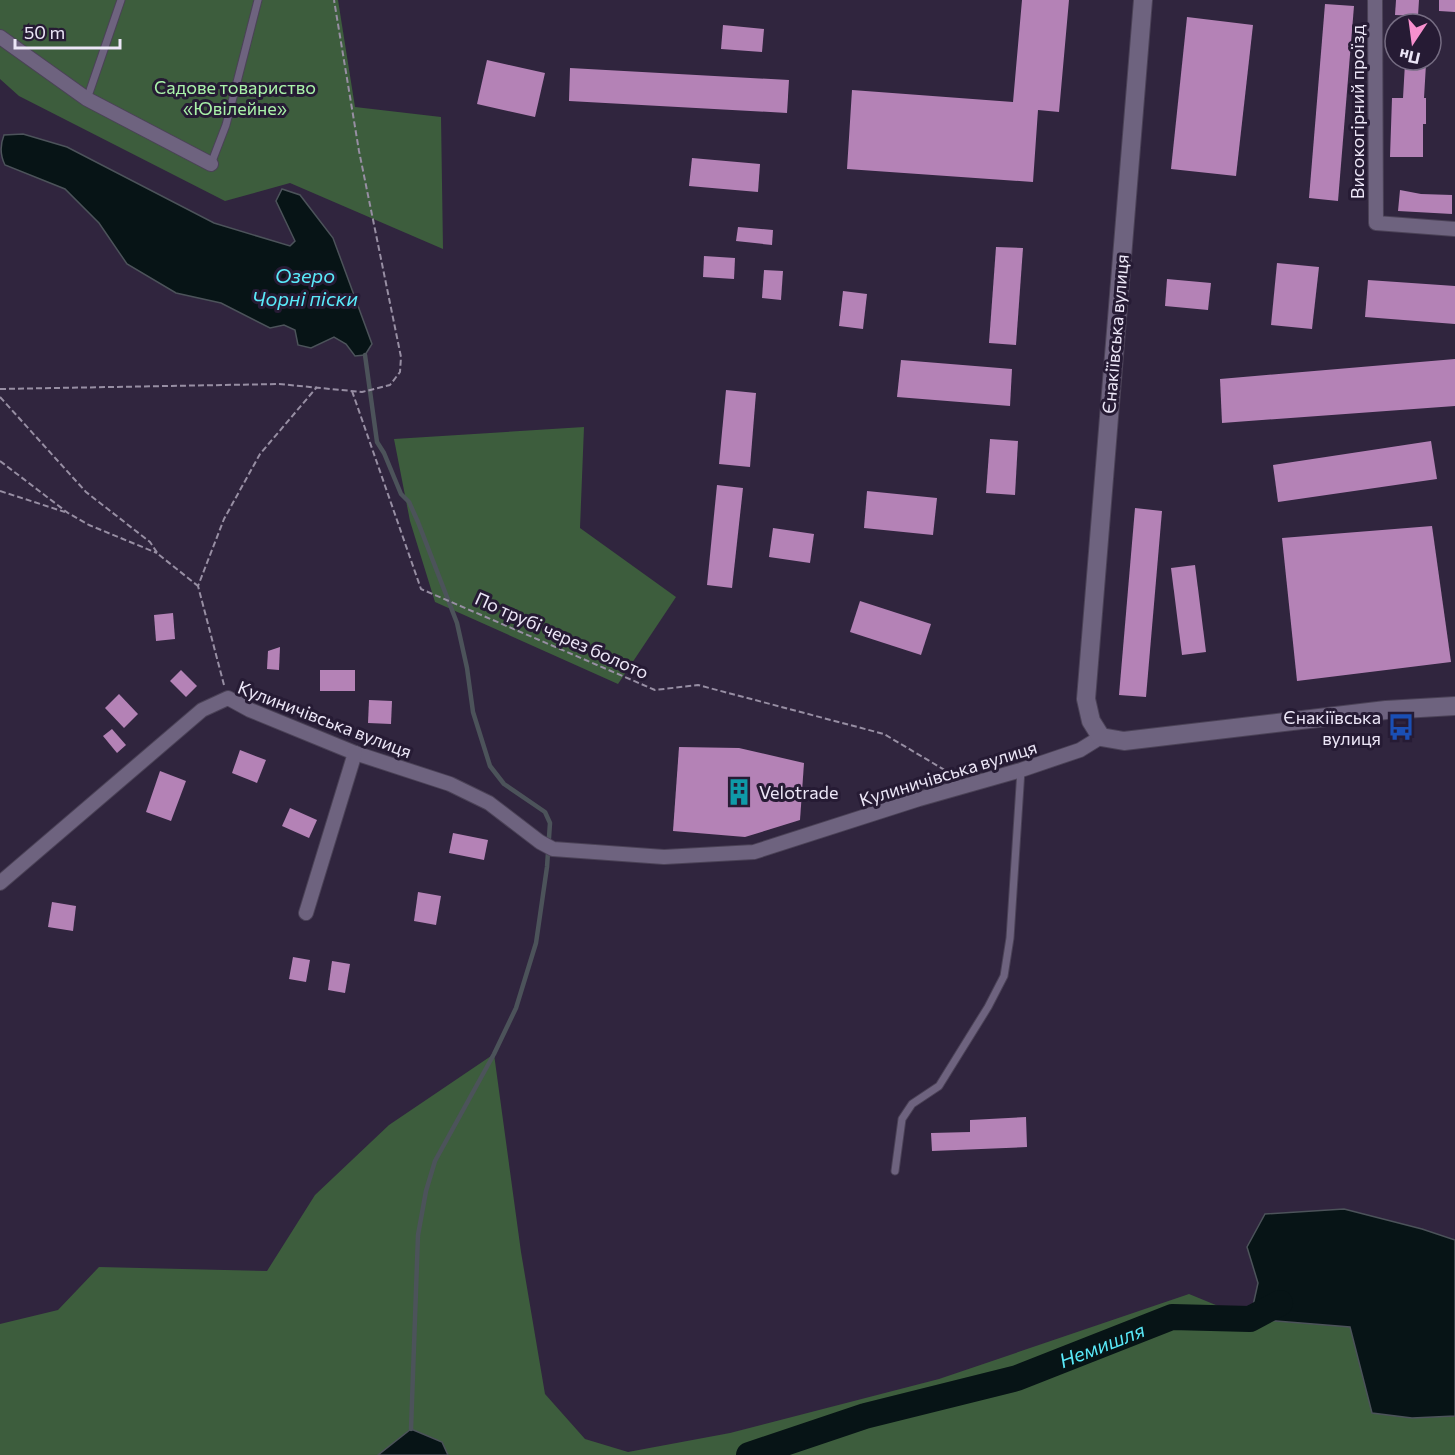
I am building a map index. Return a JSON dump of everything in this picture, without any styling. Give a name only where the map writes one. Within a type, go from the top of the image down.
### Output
[{"type":"street","name":"Єнакіївська вулиця","points":[[1101,737],[1091,721],[1086,699],[1143,0]]},
{"type":"street","name":"Високогірний проїзд","points":[[1375,0],[1376,223],[1455,229]]},
{"type":"street","points":[[0,37],[87,99],[211,164]]},
{"type":"street","name":"Кулиничівська вулиця","points":[[0,883],[202,710],[228,698],[250,710],[355,753],[450,784],[489,803],[540,842],[553,849],[664,857],[754,852],[970,784],[1022,770],[1080,750],[1101,737]]},
{"type":"street","points":[[1101,737],[1124,741],[1386,710],[1455,706]]},
{"type":"street","points":[[306,913],[355,753]]},
{"type":"lane","points":[[87,99],[121,0]]},
{"type":"lane","points":[[211,164],[226,125],[258,0]]},
{"type":"lane","points":[[896,1171],[902,1119],[912,1104],[939,1086],[988,1007],[1004,976],[1010,938],[1022,770]]},
{"type":"path","points":[[0,389],[279,384],[362,392],[390,385],[400,372],[401,357],[359,151],[334,0]]},
{"type":"path","points":[[228,698],[198,586],[224,519],[260,454],[317,387]]},
{"type":"path","name":"По трубі через болото","points":[[352,391],[421,589],[655,690],[698,685],[884,734],[970,784]]},
{"type":"path","points":[[0,397],[86,492],[150,542],[158,554]]},
{"type":"path","points":[[0,461],[68,513],[89,525],[158,554],[198,586]]},
{"type":"path","points":[[0,491],[68,513]]},
{"type":"green space","name":"Садове товариство «Ювілейне»","points":[[0,0],[338,0],[355,107],[441,117],[443,249],[290,183],[225,201],[19,96],[0,79]]},
{"type":"green space","points":[[584,427],[580,528],[676,597],[618,684],[435,602],[410,521],[394,439]]},
{"type":"green space","points":[[494,1054],[521,1252],[545,1394],[585,1439],[628,1452],[730,1433],[939,1379],[1189,1294],[1250,1319],[1350,1327],[1364,1383],[1412,1418],[1455,1416],[1455,1455],[448,1455],[442,1442],[411,1429],[378,1455],[0,1455],[0,1324],[58,1310],[99,1267],[267,1271],[315,1195],[389,1125]]},
{"type":"water","name":"Озеро Чорні піски","points":[[23,134],[67,147],[214,223],[290,246],[295,241],[276,201],[282,189],[300,195],[333,238],[372,344],[365,355],[355,356],[346,344],[334,337],[311,348],[298,345],[295,330],[284,325],[270,328],[221,303],[176,293],[127,264],[99,223],[65,189],[5,165],[1,150],[4,135]]},
{"type":"water","points":[[1344,1209],[1455,1240],[1455,1416],[1412,1418],[1372,1413],[1350,1327],[1250,1319],[1258,1283],[1247,1247],[1265,1214]]},
{"type":"water","points":[[411,1429],[442,1442],[448,1455],[378,1455]]},
{"type":"building","points":[[1022,0],[1069,0],[1059,112],[1038,110],[1033,182],[847,169],[852,90],[1013,102]]},
{"type":"building","points":[[1396,0],[1419,0],[1418,12],[1395,12]]},
{"type":"building","points":[[1439,0],[1455,0],[1455,12],[1439,11]]},
{"type":"building","points":[[1325,4],[1354,6],[1338,201],[1309,198]]},
{"type":"building","points":[[1187,17],[1253,25],[1236,176],[1171,169]]},
{"type":"building","points":[[723,25],[764,29],[762,52],[721,49]]},
{"type":"building","points":[[487,60],[545,73],[535,117],[477,104]]},
{"type":"building","points":[[570,68],[789,80],[787,113],[569,101]]},
{"type":"building","points":[[1404,72],[1426,72],[1426,124],[1423,124],[1423,157],[1390,157],[1392,98],[1403,98]]},
{"type":"building","points":[[692,158],[760,164],[758,192],[689,186]]},
{"type":"building","points":[[1400,190],[1421,194],[1452,195],[1452,214],[1398,211]]},
{"type":"building","points":[[738,227],[773,230],[772,245],[736,241]]},
{"type":"building","points":[[996,247],[1023,248],[1016,345],[989,343]]},
{"type":"building","points":[[704,256],[735,258],[734,279],[703,277]]},
{"type":"building","points":[[1277,263],[1319,267],[1312,329],[1271,325]]},
{"type":"building","points":[[764,270],[783,271],[781,300],[762,298]]},
{"type":"building","points":[[1167,279],[1211,283],[1208,310],[1165,306]]},
{"type":"building","points":[[1368,280],[1455,286],[1455,324],[1365,317]]},
{"type":"building","points":[[843,291],[867,294],[863,329],[839,326]]},
{"type":"building","points":[[1455,359],[1455,406],[1222,423],[1220,379]]},
{"type":"building","points":[[901,360],[1012,369],[1010,406],[897,397]]},
{"type":"building","points":[[726,390],[756,393],[750,467],[719,464]]},
{"type":"building","points":[[990,439],[1018,441],[1015,495],[986,493]]},
{"type":"building","points":[[1431,441],[1437,479],[1278,502],[1273,465]]},
{"type":"building","points":[[717,485],[743,488],[732,588],[707,585]]},
{"type":"building","points":[[867,491],[937,498],[933,535],[864,528]]},
{"type":"building","points":[[1135,508],[1162,511],[1146,697],[1119,695]]},
{"type":"building","points":[[1432,526],[1451,662],[1297,681],[1282,538]]},
{"type":"building","points":[[773,528],[814,534],[810,563],[769,557]]},
{"type":"building","points":[[1195,565],[1206,652],[1182,655],[1171,568]]},
{"type":"building","points":[[860,601],[931,624],[921,655],[850,632]]},
{"type":"building","points":[[173,613],[175,639],[156,641],[154,615]]},
{"type":"building","points":[[280,647],[279,670],[267,669],[268,651]]},
{"type":"building","points":[[181,670],[197,686],[186,697],[170,681]]},
{"type":"building","points":[[320,670],[355,670],[355,691],[320,691]]},
{"type":"building","points":[[119,694],[138,714],[124,728],[105,708]]},
{"type":"building","points":[[369,700],[392,701],[391,724],[368,723]]},
{"type":"building","points":[[112,729],[126,745],[117,753],[103,736]]},
{"type":"building","name":"Velotrade","points":[[679,747],[739,748],[804,763],[800,820],[745,837],[673,831]]},
{"type":"building","points":[[240,750],[266,760],[257,783],[232,773]]},
{"type":"building","points":[[160,771],[186,781],[171,821],[146,812]]},
{"type":"building","points":[[290,808],[317,820],[309,838],[282,826]]},
{"type":"building","points":[[453,833],[488,840],[484,860],[449,853]]},
{"type":"building","points":[[418,892],[441,896],[436,925],[414,921]]},
{"type":"building","points":[[52,902],[76,906],[73,931],[48,927]]},
{"type":"building","points":[[293,957],[310,960],[306,982],[289,979]]},
{"type":"building","points":[[332,961],[350,964],[345,993],[328,990]]},
{"type":"building","points":[[1026,1117],[1027,1147],[932,1151],[931,1133],[970,1132],[970,1120]]},
{"type":"waterway","points":[[365,355],[377,442],[401,494],[409,502],[418,522],[457,623],[467,668],[473,712],[490,766],[504,784],[545,812],[550,823],[547,867],[536,943],[516,1008],[494,1054],[435,1161],[426,1191],[418,1235],[411,1429]]},
{"type":"waterway","name":"Немишля","points":[[749,1455],[865,1416],[1017,1378],[1172,1317],[1250,1319],[1280,1303]]},
{"type":"place","name":"Єнакіївська вулиця","points":[[1401,727]]},
{"type":"place","name":"Velotrade","points":[[739,792]]}]
